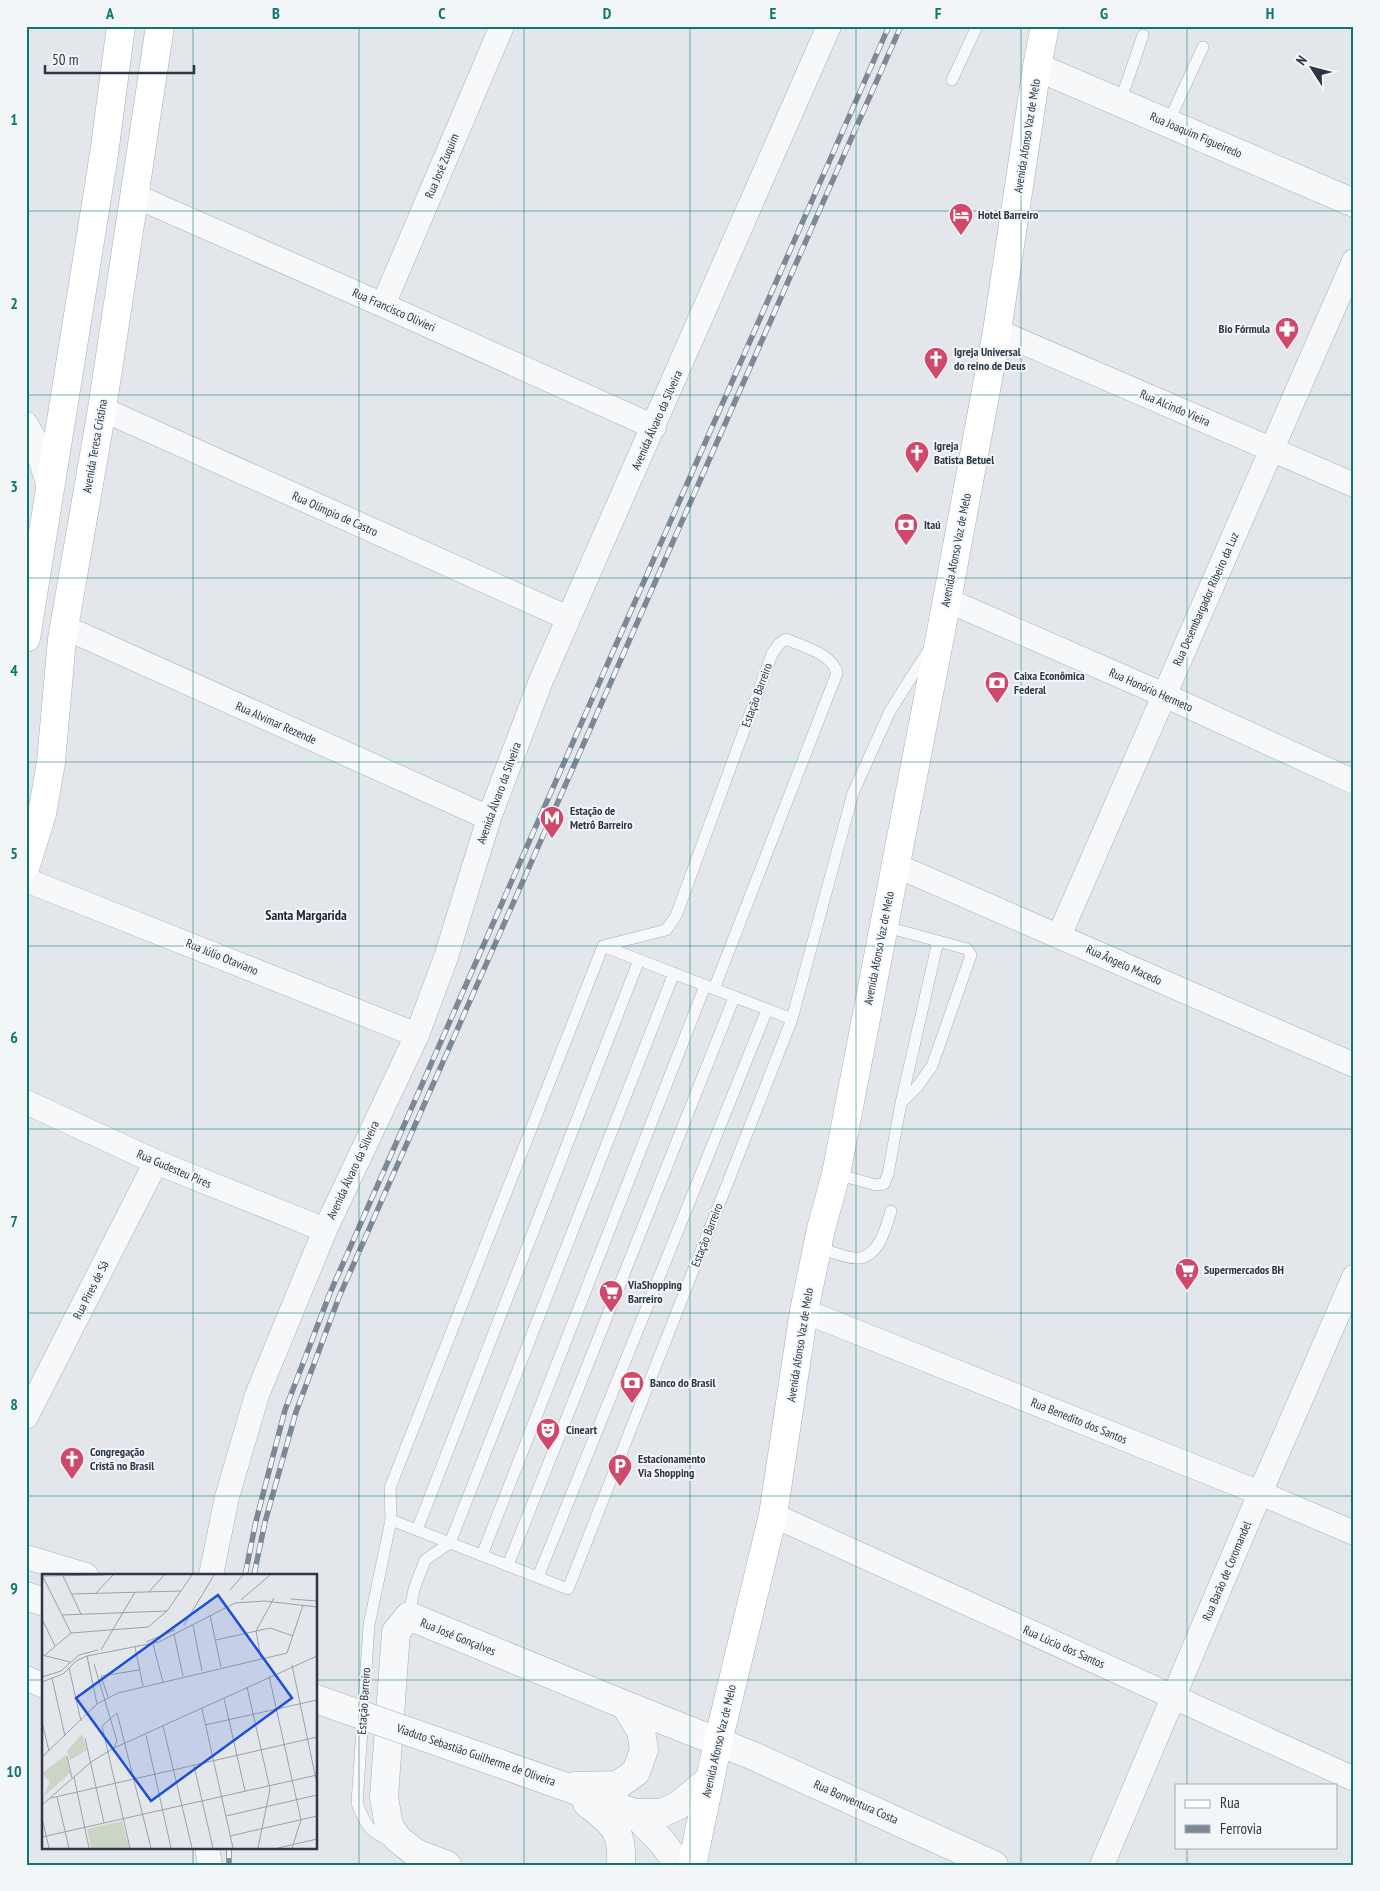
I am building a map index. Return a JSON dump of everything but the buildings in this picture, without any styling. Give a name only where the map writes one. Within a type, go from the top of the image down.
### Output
[{"type":"main road","points":[[26,638],[104,154],[121,26]]},
{"type":"main road","name":"Avenida Teresa Cristina","points":[[26,865],[42,814],[51,762],[64,627],[102,409],[160,26]]},
{"type":"main road","name":"Avenida Afonso Vaz de Melo","points":[[692,1865],[718,1742],[773,1515],[804,1311],[836,1174],[997,331],[1037,67],[1045,26]]},
{"type":"street","name":"Rua José Zuquim","points":[[383,305],[502,26]]},
{"type":"street","name":"Avenida Álvaro da Silveira","points":[[211,1574],[227,1497],[257,1395],[325,1230],[417,1035],[446,957],[489,818],[540,683],[829,26]]},
{"type":"street","name":"Rua Joaquim Figueiredo","points":[[1037,67],[1354,204]]},
{"type":"street","name":"Rua Francisco Olivieri","points":[[133,195],[654,427]]},
{"type":"street","name":"Rua Desembargador Ribeiro da Luz","points":[[1059,936],[1354,261]]},
{"type":"street","name":"Rua Alcindo Vieira","points":[[997,331],[1354,485]]},
{"type":"street","name":"Rua Olímpio de Castro","points":[[102,409],[568,618]]},
{"type":"street","points":[[26,424],[34,438],[50,491]]},
{"type":"street","name":"Rua Honório Hermeto","points":[[947,600],[1164,695],[1354,782]]},
{"type":"street","name":"Rua Alvimar Rezende","points":[[64,627],[489,818]]},
{"type":"street","name":"Rua Ângelo Macedo","points":[[895,865],[1354,1065]]},
{"type":"street","name":"Rua Júlio Otaviano","points":[[26,880],[417,1035]]},
{"type":"street","name":"Rua Gudesteu Pires","points":[[26,1102],[156,1162],[325,1230]]},
{"type":"street","name":"Rua Pires de Sá","points":[[26,1417],[156,1162]]},
{"type":"street","name":"Rua Barão de Coromandel","points":[[1102,1865],[1260,1493],[1351,1291]]},
{"type":"street","name":"Rua Benedito dos Santos","points":[[804,1311],[1260,1493],[1354,1533]]},
{"type":"street","name":"Rua Lúcio dos Santos","points":[[773,1515],[1354,1779]]},
{"type":"street","points":[[26,1557],[83,1574]]},
{"type":"street","points":[[26,1596],[42,1601]]},
{"type":"street","name":"Rua José Gonçalves","points":[[447,1865],[416,1853],[398,1839],[389,1826],[384,1797],[396,1632],[409,1616],[718,1742]]},
{"type":"street","points":[[26,1678],[42,1685]]},
{"type":"street","name":"Viaduto Sebastião Guilherme de Oliveira","points":[[318,1700],[566,1787],[634,1814],[662,1842],[679,1865]]},
{"type":"street","points":[[566,1787],[618,1784],[636,1772],[644,1750],[642,1731],[625,1705]]},
{"type":"street","name":"Rua Bonventura Costa","points":[[718,1742],[751,1755],[994,1865]]},
{"type":"street","name":"Viaduto Sebastião Guilherme de Oliveira","points":[[634,1814],[662,1813],[679,1805],[710,1779]]},
{"type":"street","points":[[566,1787],[613,1824],[622,1847],[621,1865]]},
{"type":"street","points":[[207,1848],[210,1865]]},
{"type":"lane","points":[[952,80],[977,26]]},
{"type":"lane","points":[[1120,102],[1143,35]]},
{"type":"lane","points":[[1168,123],[1202,47]]},
{"type":"lane","name":"Estação Barreiro","points":[[391,1520],[568,1589],[792,1019],[853,793],[890,712],[941,631]]},
{"type":"lane","name":"Estação Barreiro","points":[[416,1853],[374,1833],[364,1821],[357,1803],[369,1625],[391,1520],[390,1488],[603,946],[666,930],[676,916],[772,654],[779,644],[786,639],[828,658],[835,665],[837,673],[482,1555]]},
{"type":"lane","points":[[883,926],[968,949],[971,955],[932,1066],[917,1087],[901,1103]]},
{"type":"lane","points":[[836,1174],[876,1185],[884,1184],[888,1174],[901,1103],[938,941]]},
{"type":"lane","points":[[603,946],[792,1019]]},
{"type":"lane","points":[[416,1530],[639,960]]},
{"type":"lane","points":[[409,1616],[414,1589],[425,1560],[450,1543],[674,973]]},
{"type":"lane","points":[[508,1565],[734,998]]},
{"type":"lane","points":[[538,1577],[768,1010]]},
{"type":"lane","points":[[818,1248],[859,1258],[870,1253],[881,1239],[891,1211]]},
{"type":"railway","points":[[245,1574],[256,1521],[285,1410],[330,1293],[889,26]]},
{"type":"railway","points":[[254,1574],[265,1522],[296,1412],[339,1297],[901,26]]},
{"type":"railway","points":[[229,1848],[229,1865]]},
{"type":"place","name":"Hotel Barreiro","points":[[961,236]]},
{"type":"place","name":"Bio Fórmula","points":[[1287,350]]},
{"type":"place","name":"Igreja Universal do reino de Deus","points":[[936,380]]},
{"type":"place","name":"Igreja Batista Betuel","points":[[917,474]]},
{"type":"place","name":"Itaú","points":[[906,546]]},
{"type":"place","name":"Caixa Econômica Federal","points":[[997,704]]},
{"type":"place","name":"Estação de Metrô Barreiro","points":[[552,839]]},
{"type":"place","name":"Supermercados BH","points":[[1187,1291]]},
{"type":"place","name":"ViaShopping Barreiro","points":[[611,1313]]},
{"type":"place","name":"Banco do Brasil","points":[[632,1404]]},
{"type":"place","name":"Cineart","points":[[548,1451]]},
{"type":"place","name":"Congregação Cristã no Brasil","points":[[72,1480]]},
{"type":"place","name":"Estacionamento Via Shopping","points":[[620,1487]]},
{"type":"district","name":"Santa Margarida","points":[[306,915]]}]
